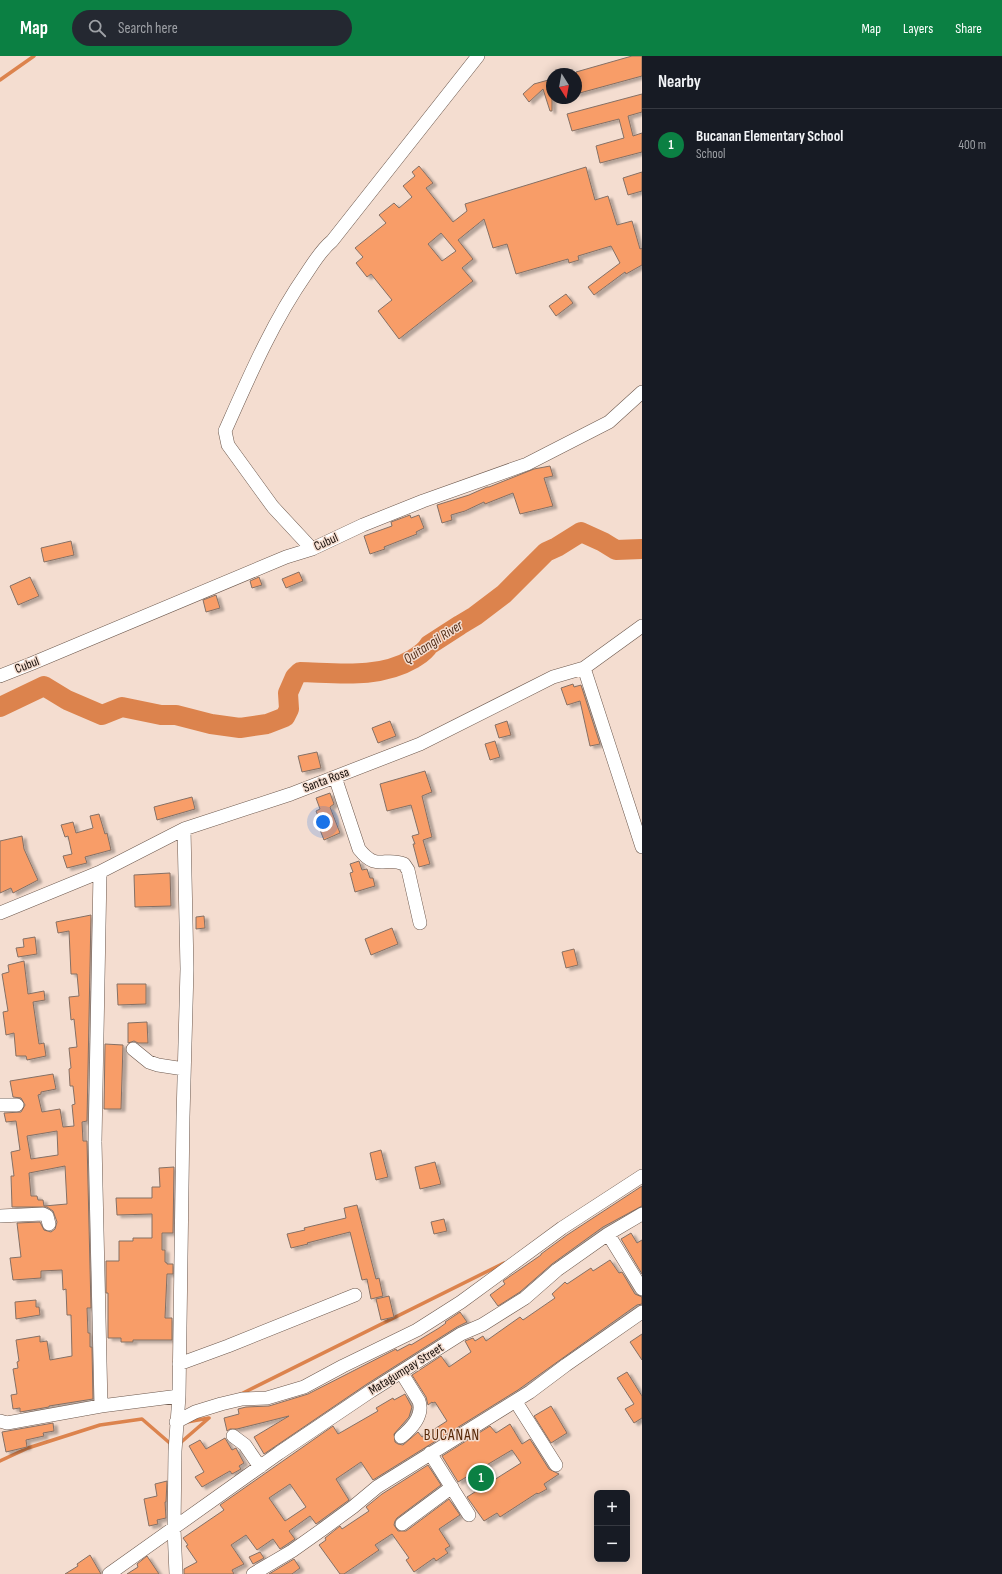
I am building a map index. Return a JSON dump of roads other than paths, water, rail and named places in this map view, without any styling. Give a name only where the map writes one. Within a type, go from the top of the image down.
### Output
[{"type":"street","points":[[312,549],[264,496],[228,445],[225,431],[266,340],[293,293],[324,248],[332,241],[478,56]]},
{"type":"street","name":"Cubul","points":[[0,676],[286,557],[312,549],[363,525],[423,501],[527,464],[609,422],[642,392]]},
{"type":"street","name":"Santa Rosa","points":[[0,913],[100,872],[184,829],[291,794],[420,744],[553,677],[584,668],[642,626]]},
{"type":"street","points":[[584,668],[642,847]]},
{"type":"street","points":[[335,777],[359,849],[363,855],[375,863],[399,862],[404,864],[408,870],[420,923]]},
{"type":"street","points":[[176,1574],[174,1529],[175,1447],[179,1396],[187,969],[184,829]]},
{"type":"street","points":[[100,872],[95,1142],[101,1406]]},
{"type":"street","points":[[133,1049],[150,1062],[158,1065],[184,1069]]},
{"type":"street","points":[[0,1105],[17,1104]]},
{"type":"street","points":[[176,1422],[195,1412],[221,1404],[242,1399],[267,1398],[304,1387],[417,1330],[461,1302],[562,1228],[642,1176]]},
{"type":"street","points":[[0,1216],[43,1214],[48,1216],[50,1224]]},
{"type":"street","name":"Matagumpay Street","points":[[109,1574],[260,1467],[371,1391],[461,1334],[482,1325],[525,1298],[557,1270],[608,1234],[642,1214]]},
{"type":"street","points":[[608,1234],[642,1289]]},
{"type":"street","points":[[179,1364],[355,1295]]},
{"type":"street","points":[[253,1574],[292,1551],[353,1507],[377,1486],[516,1402],[642,1312]]},
{"type":"street","points":[[401,1372],[420,1401],[421,1406],[416,1421],[401,1437]]},
{"type":"street","points":[[0,1421],[7,1423],[101,1406],[179,1396]]},
{"type":"street","points":[[516,1402],[556,1465]]},
{"type":"street","points":[[233,1436],[245,1445],[260,1467]]},
{"type":"street","points":[[430,1453],[469,1516]]},
{"type":"street","points":[[402,1524],[452,1487]]},
{"type":"waterway","points":[[0,80],[34,56]]},
{"type":"waterway","name":"Quitangil River","points":[[0,707],[44,686],[67,700],[102,715],[122,707],[161,715],[176,715],[211,724],[240,728],[267,724],[285,717],[289,709],[288,693],[295,677],[300,672],[343,674],[372,672],[386,670],[413,659],[424,651],[429,645],[475,616],[504,594],[546,552],[581,532],[616,550],[642,549]]},
{"type":"waterway","points":[[239,1395],[504,1263]]},
{"type":"waterway","points":[[179,1444],[209,1418],[187,1422]]},
{"type":"waterway","points":[[0,1461],[28,1448],[100,1425],[142,1419],[172,1445]]},
{"type":"place","name":"Bucanan Elementary School","points":[[481,1478]]},
{"type":"district","name":"BUCANAN","points":[[452,1435]]}]
